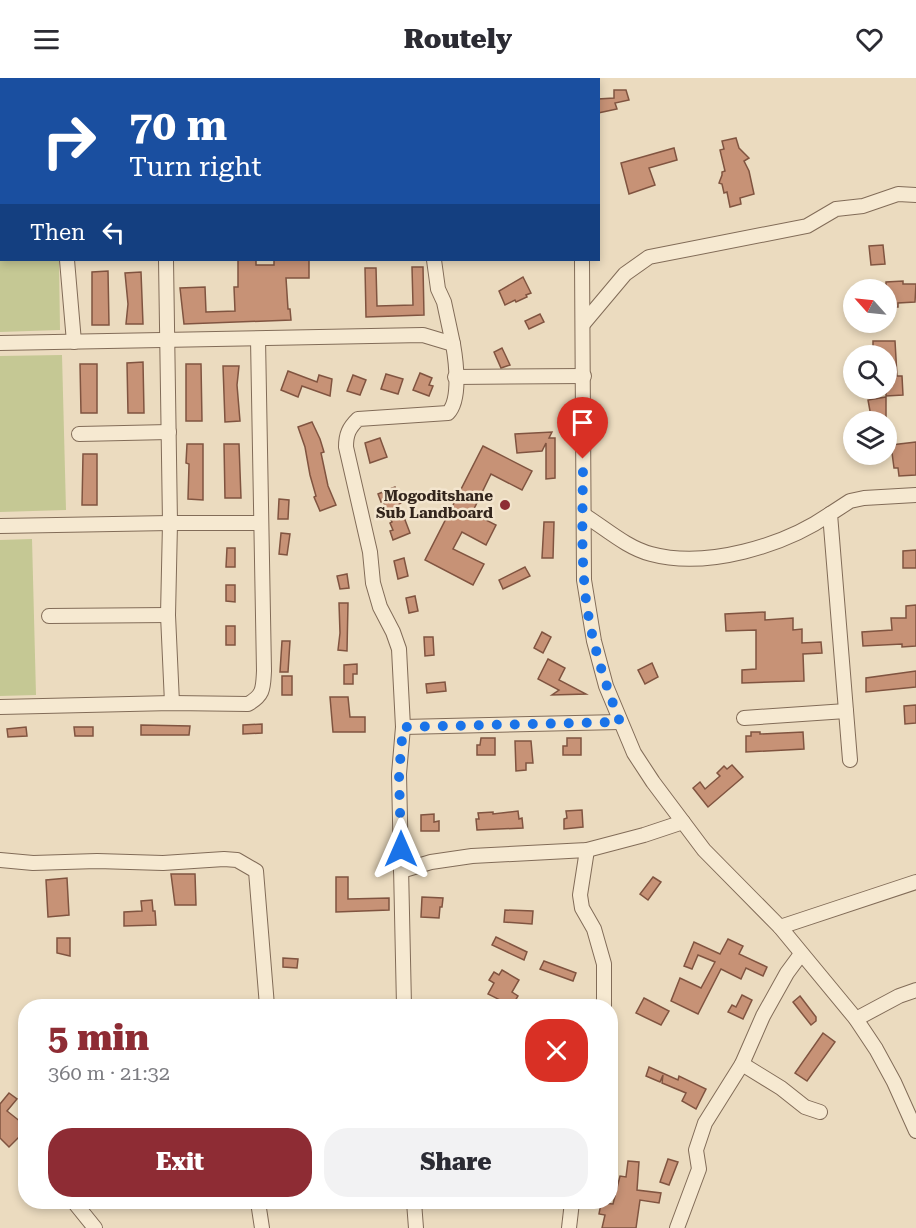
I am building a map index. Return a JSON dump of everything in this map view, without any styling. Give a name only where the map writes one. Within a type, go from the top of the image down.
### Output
[{"type":"street","points":[[583,324],[626,274],[649,257],[807,226],[836,208],[863,206],[898,194],[916,195]]},
{"type":"street","points":[[67,261],[74,342]]},
{"type":"street","points":[[166,261],[170,522],[168,615],[172,702]]},
{"type":"street","points":[[404,999],[399,774],[403,727],[399,649],[380,607],[374,583],[370,552],[346,447],[346,435],[358,419],[448,412],[453,408],[456,399],[456,358],[444,302],[438,289],[434,261]]},
{"type":"street","points":[[582,261],[584,580],[594,641],[606,686],[634,753],[653,782],[704,850],[780,927],[856,1019],[894,1082],[916,1131]]},
{"type":"street","points":[[0,343],[423,335],[453,344]]},
{"type":"street","points":[[0,707],[172,702],[248,704],[257,699],[262,690],[264,671],[258,339]]},
{"type":"street","points":[[455,377],[584,376]]},
{"type":"street","points":[[79,434],[169,432]]},
{"type":"street","points":[[584,515],[650,554],[671,558],[694,558],[753,550],[809,529],[850,501],[916,495]]},
{"type":"street","points":[[830,514],[850,760]]},
{"type":"street","points":[[0,526],[170,522],[260,523]]},
{"type":"street","points":[[49,616],[168,615]]},
{"type":"street","points":[[744,718],[846,711]]},
{"type":"street","points":[[403,727],[620,722]]},
{"type":"street","points":[[401,871],[431,862],[472,856],[587,850],[644,836],[683,822]]},
{"type":"street","points":[[587,850],[580,895],[582,908],[594,929],[604,964],[604,999]]},
{"type":"street","points":[[0,860],[33,863],[97,861],[163,863],[224,859],[247,864],[256,871],[266,999]]},
{"type":"street","points":[[780,927],[916,882]]},
{"type":"street","points":[[677,1228],[699,1169],[696,1150],[705,1123],[742,1064],[763,1016],[787,973],[801,954]]},
{"type":"street","points":[[856,1019],[899,996],[916,990]]},
{"type":"street","points":[[742,1064],[781,1088],[805,1107],[820,1112]]},
{"type":"street","points":[[80,1209],[95,1228]]},
{"type":"street","points":[[259,1209],[262,1228]]},
{"type":"street","points":[[415,1209],[416,1228]]},
{"type":"street","points":[[569,1228],[571,1209]]},
{"type":"green space","points":[[0,261],[59,261],[60,330],[0,332]]},
{"type":"green space","points":[[62,355],[66,510],[0,512],[0,356]]},
{"type":"green space","points":[[32,539],[36,695],[0,696],[0,540]]},
{"type":"building","points":[[614,90],[626,90],[629,100],[615,103],[617,109],[600,113],[600,99],[614,98]]},
{"type":"building","points":[[736,138],[739,148],[749,158],[744,161],[749,171],[754,194],[740,198],[741,204],[730,207],[727,192],[724,193],[722,184],[719,183],[722,172],[725,171],[720,150],[724,149],[722,141]]},
{"type":"building","points":[[674,148],[677,160],[649,168],[655,185],[629,194],[621,163]]},
{"type":"building","points":[[883,245],[885,264],[871,265],[869,246]]},
{"type":"building","points":[[238,261],[256,261],[256,265],[274,265],[274,261],[309,261],[309,278],[286,278],[291,320],[184,324],[180,288],[205,287],[206,312],[235,311],[234,287],[238,287]]},
{"type":"building","points":[[412,267],[423,267],[424,315],[366,317],[365,268],[376,268],[377,306],[413,305]]},
{"type":"building","points":[[108,271],[109,325],[92,325],[92,272]]},
{"type":"building","points":[[141,272],[143,324],[126,324],[128,304],[125,273]]},
{"type":"building","points":[[523,277],[531,293],[526,295],[527,297],[505,305],[499,291]]},
{"type":"building","points":[[897,281],[916,284],[915,302],[898,303],[897,307]]},
{"type":"building","points":[[540,314],[544,322],[529,329],[525,321]]},
{"type":"building","points":[[873,341],[895,341],[895,345],[873,345]]},
{"type":"building","points":[[502,348],[510,365],[501,368],[494,352]]},
{"type":"building","points":[[143,362],[144,413],[128,413],[127,363]]},
{"type":"building","points":[[80,364],[97,364],[97,413],[81,413]]},
{"type":"building","points":[[186,364],[201,364],[202,421],[186,421]]},
{"type":"building","points":[[223,366],[239,366],[237,385],[240,421],[225,422]]},
{"type":"building","points":[[288,371],[317,382],[319,375],[332,379],[330,396],[302,386],[298,397],[281,390]]},
{"type":"building","points":[[420,373],[432,378],[429,385],[433,386],[429,396],[413,390]]},
{"type":"building","points":[[386,374],[403,379],[398,394],[381,389]]},
{"type":"building","points":[[353,375],[366,380],[360,395],[347,391]]},
{"type":"building","points":[[897,376],[902,376],[903,395],[897,395]]},
{"type":"building","points":[[886,399],[886,411],[870,411],[868,400]]},
{"type":"building","points":[[312,422],[324,452],[321,453],[328,486],[336,505],[320,511],[314,497],[316,496],[305,447],[298,427]]},
{"type":"building","points":[[552,432],[549,438],[555,438],[555,478],[546,479],[546,443],[542,451],[517,453],[515,434]]},
{"type":"building","points":[[380,438],[387,457],[370,463],[365,443]]},
{"type":"building","points":[[916,442],[916,475],[899,476],[898,468],[894,468],[894,465],[897,465],[897,444]]},
{"type":"building","points":[[187,444],[203,444],[203,500],[188,499]]},
{"type":"building","points":[[224,444],[239,444],[241,498],[225,498]]},
{"type":"building","points":[[483,446],[532,471],[522,490],[491,474],[472,513],[496,525],[486,545],[462,532],[453,549],[484,564],[473,585],[425,560]]},
{"type":"building","points":[[83,454],[97,454],[97,505],[82,505]]},
{"type":"building","points":[[395,487],[410,533],[393,540],[390,531],[393,530],[390,523],[392,522],[378,494]]},
{"type":"building","points":[[279,499],[289,500],[288,519],[278,519]]},
{"type":"building","points":[[544,522],[554,522],[553,558],[542,558]]},
{"type":"building","points":[[281,533],[290,534],[287,555],[279,554]]},
{"type":"building","points":[[227,548],[235,548],[235,567],[226,567]]},
{"type":"building","points":[[916,550],[916,568],[903,568],[903,551]]},
{"type":"building","points":[[404,558],[408,576],[398,579],[394,561]]},
{"type":"building","points":[[525,567],[530,576],[503,589],[499,580]]},
{"type":"building","points":[[347,574],[349,588],[340,589],[337,576]]},
{"type":"building","points":[[226,585],[235,585],[235,602],[226,601]]},
{"type":"building","points":[[415,596],[418,611],[409,613],[406,598]]},
{"type":"building","points":[[339,603],[348,603],[347,651],[338,650]]},
{"type":"building","points":[[916,605],[916,646],[902,647],[902,644],[863,646],[862,632],[892,630],[891,618],[906,618],[906,606]]},
{"type":"building","points":[[765,612],[765,620],[793,618],[793,630],[802,629],[802,643],[821,642],[822,653],[803,654],[804,681],[742,683],[742,670],[756,669],[756,630],[726,631],[725,614]]},
{"type":"building","points":[[226,626],[235,626],[235,645],[226,645]]},
{"type":"building","points":[[542,632],[551,637],[543,653],[534,648]]},
{"type":"building","points":[[424,637],[433,637],[434,655],[425,656]]},
{"type":"building","points":[[282,641],[290,641],[288,672],[280,672]]},
{"type":"building","points":[[548,659],[565,668],[559,680],[586,694],[552,695],[559,690],[538,679]]},
{"type":"building","points":[[652,663],[658,677],[645,684],[638,670]]},
{"type":"building","points":[[357,664],[357,674],[353,674],[353,684],[344,684],[344,665]]},
{"type":"building","points":[[916,671],[916,687],[866,692],[866,678]]},
{"type":"building","points":[[282,676],[292,676],[292,695],[282,695]]},
{"type":"building","points":[[445,682],[446,691],[427,693],[426,684]]},
{"type":"building","points":[[330,697],[348,697],[350,717],[365,717],[365,732],[333,732]]},
{"type":"building","points":[[916,705],[916,723],[905,724],[904,706]]},
{"type":"building","points":[[262,724],[262,733],[243,734],[243,725]]},
{"type":"building","points":[[141,725],[190,726],[189,735],[141,735]]},
{"type":"building","points":[[26,727],[27,736],[8,737],[7,729]]},
{"type":"building","points":[[74,727],[93,727],[93,736],[75,736]]},
{"type":"building","points":[[751,732],[760,732],[760,734],[803,732],[804,749],[746,752],[746,736],[751,736]]},
{"type":"building","points":[[481,738],[495,738],[495,755],[477,755],[477,745],[480,745]]},
{"type":"building","points":[[567,738],[581,738],[581,755],[563,755],[563,746],[567,746]]},
{"type":"building","points":[[515,741],[531,741],[533,763],[526,763],[526,770],[516,771]]},
{"type":"building","points":[[732,765],[743,777],[708,807],[693,788],[700,782],[705,789],[720,776],[717,773],[724,766],[727,769]]},
{"type":"building","points":[[582,810],[583,827],[564,829],[566,811]]},
{"type":"building","points":[[518,811],[519,819],[522,818],[523,828],[477,830],[478,813]]},
{"type":"building","points":[[434,814],[434,822],[439,821],[439,831],[421,831],[421,815]]},
{"type":"building","points":[[171,874],[195,874],[196,905],[175,905]]},
{"type":"building","points":[[336,877],[348,877],[348,899],[389,898],[389,910],[336,912]]},
{"type":"building","points":[[653,877],[661,882],[648,900],[640,894]]},
{"type":"building","points":[[67,878],[69,915],[48,917],[46,880]]},
{"type":"building","points":[[422,897],[443,898],[439,918],[421,917]]},
{"type":"building","points":[[152,900],[156,925],[124,926],[124,912],[142,911],[141,901]]},
{"type":"building","points":[[505,910],[533,911],[532,924],[504,922]]},
{"type":"building","points":[[496,937],[527,952],[524,960],[492,945]]},
{"type":"building","points":[[57,938],[70,938],[70,956],[57,953]]},
{"type":"building","points":[[728,939],[743,946],[739,954],[767,967],[763,976],[746,968],[741,979],[721,969],[698,1014],[671,1001],[680,978],[701,988],[715,962],[698,955],[692,969],[684,966],[694,942],[720,954]]},
{"type":"building","points":[[283,958],[298,959],[297,968],[283,967]]},
{"type":"building","points":[[544,961],[576,973],[573,981],[540,969]]},
{"type":"building","points":[[502,970],[519,980],[512,992],[518,996],[516,999],[498,999],[488,994],[494,983],[489,980],[494,972],[499,975]]},
{"type":"building","points":[[742,995],[752,1000],[743,1019],[728,1012],[732,1005],[736,1007]]},
{"type":"building","points":[[800,996],[816,1017],[816,1021],[811,1025],[793,1002]]},
{"type":"building","points":[[644,998],[669,1011],[661,1025],[636,1013]]},
{"type":"building","points":[[823,1033],[835,1042],[807,1081],[795,1073]]},
{"type":"building","points":[[649,1067],[678,1080],[679,1076],[706,1089],[696,1109],[682,1101],[686,1093],[662,1083],[663,1075],[660,1082],[646,1076]]},
{"type":"building","points":[[9,1093],[17,1099],[7,1111],[18,1120],[18,1138],[9,1147],[0,1138],[0,1104]]},
{"type":"building","points":[[668,1159],[678,1162],[669,1185],[660,1182]]},
{"type":"building","points":[[628,1161],[639,1162],[637,1190],[661,1193],[659,1203],[640,1200],[636,1228],[602,1228],[605,1215],[599,1214],[600,1209],[618,1209],[620,1176],[626,1177]]},
{"type":"place","name":"Mogoditshane Sub Landboard","points":[[505,505]]},
{"type":"route","points":[[401,849],[399,774],[403,727],[620,722],[606,686],[594,641],[584,580],[583,459]]}]
